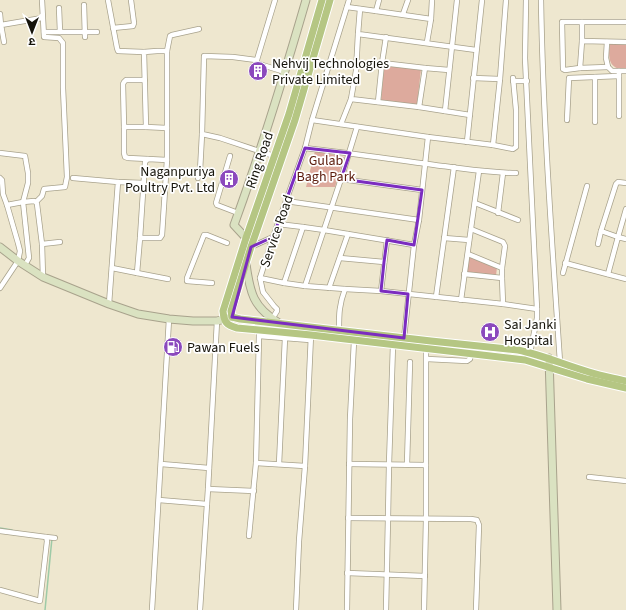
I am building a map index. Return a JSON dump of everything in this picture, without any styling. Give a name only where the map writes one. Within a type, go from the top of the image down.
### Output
[{"type":"main road","name":"Ring Road","points":[[221,321],[246,238],[289,114],[322,0]]},
{"type":"main road","name":"Ring Road","points":[[232,317],[231,310],[295,120],[330,0]]},
{"type":"main road","points":[[232,317],[518,350],[549,358],[590,373],[626,381]]},
{"type":"main road","points":[[221,321],[229,326],[259,333],[426,348],[525,360],[587,379],[626,388]]},
{"type":"street","points":[[7,205],[23,202],[36,202],[42,196],[44,189],[65,187],[67,177],[63,96],[63,43],[59,38],[44,37],[42,0]]},
{"type":"street","points":[[108,0],[118,51],[167,51]]},
{"type":"street","points":[[113,28],[133,26],[134,23],[131,0]]},
{"type":"street","points":[[256,60],[274,0]]},
{"type":"street","points":[[246,238],[234,225],[260,152],[306,0]]},
{"type":"street","name":"Service Road","points":[[272,319],[278,309],[263,292],[260,278],[305,148],[312,120],[349,0]]},
{"type":"street","points":[[376,11],[379,0]]},
{"type":"street","points":[[403,14],[408,0]]},
{"type":"street","points":[[428,42],[432,0]]},
{"type":"street","points":[[445,111],[457,0]]},
{"type":"street","points":[[467,142],[482,0]]},
{"type":"street","points":[[493,145],[506,0]]},
{"type":"street","points":[[526,0],[525,58],[537,310],[530,353]]},
{"type":"street","points":[[541,0],[546,153],[560,362]]},
{"type":"street","points":[[84,5],[85,35]]},
{"type":"street","points":[[347,6],[431,19]]},
{"type":"street","points":[[59,8],[60,32]]},
{"type":"street","points":[[341,124],[351,99],[356,71],[360,9]]},
{"type":"street","points":[[0,14],[4,42]]},
{"type":"street","points":[[2,25],[42,18]]},
{"type":"street","points":[[619,74],[608,67],[563,69],[562,22],[626,22]]},
{"type":"street","points":[[580,68],[582,22]]},
{"type":"street","points":[[140,238],[160,238],[162,235],[167,160],[167,51],[170,36],[172,34],[199,29]]},
{"type":"street","points":[[44,32],[85,35],[98,32]]},
{"type":"street","points":[[358,34],[428,42],[476,50]]},
{"type":"street","points":[[378,102],[386,37]]},
{"type":"street","points":[[582,41],[626,42]]},
{"type":"street","points":[[607,42],[606,58],[608,67]]},
{"type":"street","points":[[144,52],[146,127]]},
{"type":"street","points":[[198,178],[200,171],[202,134],[204,56],[234,57],[256,60],[256,63],[285,72]]},
{"type":"street","points":[[382,63],[449,70]]},
{"type":"street","points":[[419,107],[425,68]]},
{"type":"street","points":[[567,120],[569,78],[595,77],[626,72]]},
{"type":"street","points":[[619,74],[619,116]]},
{"type":"street","points":[[595,77],[595,122]]},
{"type":"street","points":[[474,78],[500,80]]},
{"type":"street","points":[[145,80],[126,80],[123,84],[124,154],[125,157],[128,158],[167,160]]},
{"type":"street","points":[[312,120],[513,149],[516,147],[516,110],[513,80],[527,82]]},
{"type":"street","points":[[351,99],[419,107],[470,116]]},
{"type":"street","points":[[124,126],[167,128]]},
{"type":"street","points":[[305,286],[350,153],[357,127]]},
{"type":"street","points":[[202,134],[220,138],[274,156]]},
{"type":"street","points":[[404,338],[408,294],[414,245],[419,220],[428,137]]},
{"type":"street","points":[[305,148],[426,164],[503,173],[516,173]]},
{"type":"street","points":[[0,153],[26,156],[28,183],[23,202],[29,258],[25,265]]},
{"type":"street","points":[[230,156],[216,203],[217,205],[238,213]]},
{"type":"street","points":[[137,273],[145,162],[148,159]]},
{"type":"street","points":[[436,297],[454,167]]},
{"type":"street","points":[[461,300],[479,170]]},
{"type":"street","points":[[498,213],[503,173]]},
{"type":"street","points":[[0,178],[2,179],[1,194],[7,205],[20,251],[18,261],[0,288]]},
{"type":"street","points":[[73,178],[144,184]]},
{"type":"street","points":[[341,179],[422,190]]},
{"type":"street","points":[[109,304],[118,182]]},
{"type":"street","points":[[598,244],[616,184],[618,182],[626,183]]},
{"type":"street","points":[[563,273],[587,186]]},
{"type":"street","points":[[286,201],[419,220]]},
{"type":"street","points":[[36,202],[39,214],[42,244],[43,277]]},
{"type":"street","points":[[475,203],[518,220]]},
{"type":"street","points":[[608,274],[626,212]]},
{"type":"street","points":[[278,224],[414,245]]},
{"type":"street","points":[[284,283],[303,227]]},
{"type":"street","points":[[471,229],[504,243],[505,246],[502,268],[503,304]]},
{"type":"street","points":[[601,231],[626,239]]},
{"type":"street","points":[[329,288],[348,234]]},
{"type":"street","points":[[212,284],[188,281],[187,278],[204,236],[207,235],[227,243]]},
{"type":"street","points":[[251,247],[273,237]]},
{"type":"street","points":[[444,238],[469,240]]},
{"type":"street","points":[[381,291],[387,240]]},
{"type":"street","points":[[42,244],[60,242]]},
{"type":"street","points":[[0,247],[43,277],[109,304],[138,314],[170,320],[221,321],[232,317]]},
{"type":"street","points":[[468,254],[502,268]]},
{"type":"street","points":[[340,258],[384,262]]},
{"type":"street","points":[[246,263],[251,292],[256,302],[261,310],[279,323]]},
{"type":"street","points":[[565,263],[626,279]]},
{"type":"street","points":[[112,268],[168,279]]},
{"type":"street","points":[[464,274],[502,278]]},
{"type":"street","points":[[260,278],[305,286],[381,291],[503,304],[537,310]]},
{"type":"street","points":[[339,330],[339,310],[345,289]]},
{"type":"street","points":[[152,610],[170,320]]},
{"type":"street","points":[[200,610],[209,468],[221,321]]},
{"type":"street","points":[[250,536],[256,463],[259,333],[285,338],[310,338],[305,466],[299,540],[296,610]]},
{"type":"street","points":[[279,464],[285,338]]},
{"type":"street","points":[[347,610],[350,419],[354,341]]},
{"type":"street","points":[[386,610],[389,464],[394,345]]},
{"type":"street","points":[[424,610],[426,519],[426,348]]},
{"type":"street","points":[[427,359],[467,362],[470,359],[470,353]]},
{"type":"street","points":[[549,358],[557,610]]},
{"type":"street","points":[[407,464],[410,362]]},
{"type":"street","points":[[256,463],[305,466]]},
{"type":"street","points":[[161,464],[209,468]]},
{"type":"street","points":[[349,464],[426,465]]},
{"type":"street","points":[[589,477],[626,481]]},
{"type":"street","points":[[208,489],[254,491]]},
{"type":"street","points":[[159,500],[207,504]]},
{"type":"street","points":[[348,518],[477,520],[476,610]]},
{"type":"street","points":[[0,531],[51,538],[47,541],[40,601],[0,590]]},
{"type":"street","points":[[347,573],[425,576]]},
{"type":"highlighted area","points":[[305,148],[350,153],[341,179],[422,190],[414,245],[387,240],[384,262],[381,291],[408,294],[404,338],[232,317],[251,247],[273,237]]},
{"type":"green space","points":[[610,43],[626,43],[626,70],[612,65],[610,62]]},
{"type":"green space","points":[[384,66],[421,69],[417,105],[381,101]]},
{"type":"green space","name":"Gulab Bagh Park","points":[[315,151],[344,157],[335,187],[306,187]]},
{"type":"green space","points":[[469,256],[497,267],[496,276],[466,272]]},
{"type":"waterway","points":[[0,528],[12,530]]},
{"type":"waterway","points":[[45,610],[52,538]]},
{"type":"place","name":"Nehvij Technologies Private Limited","points":[[258,71]]},
{"type":"place","name":"Naganpuriya Poultry Pvt. Ltd","points":[[229,179]]},
{"type":"place","name":"Sai Janki Hospital","points":[[490,332]]},
{"type":"place","name":"Pawan Fuels","points":[[173,347]]}]
